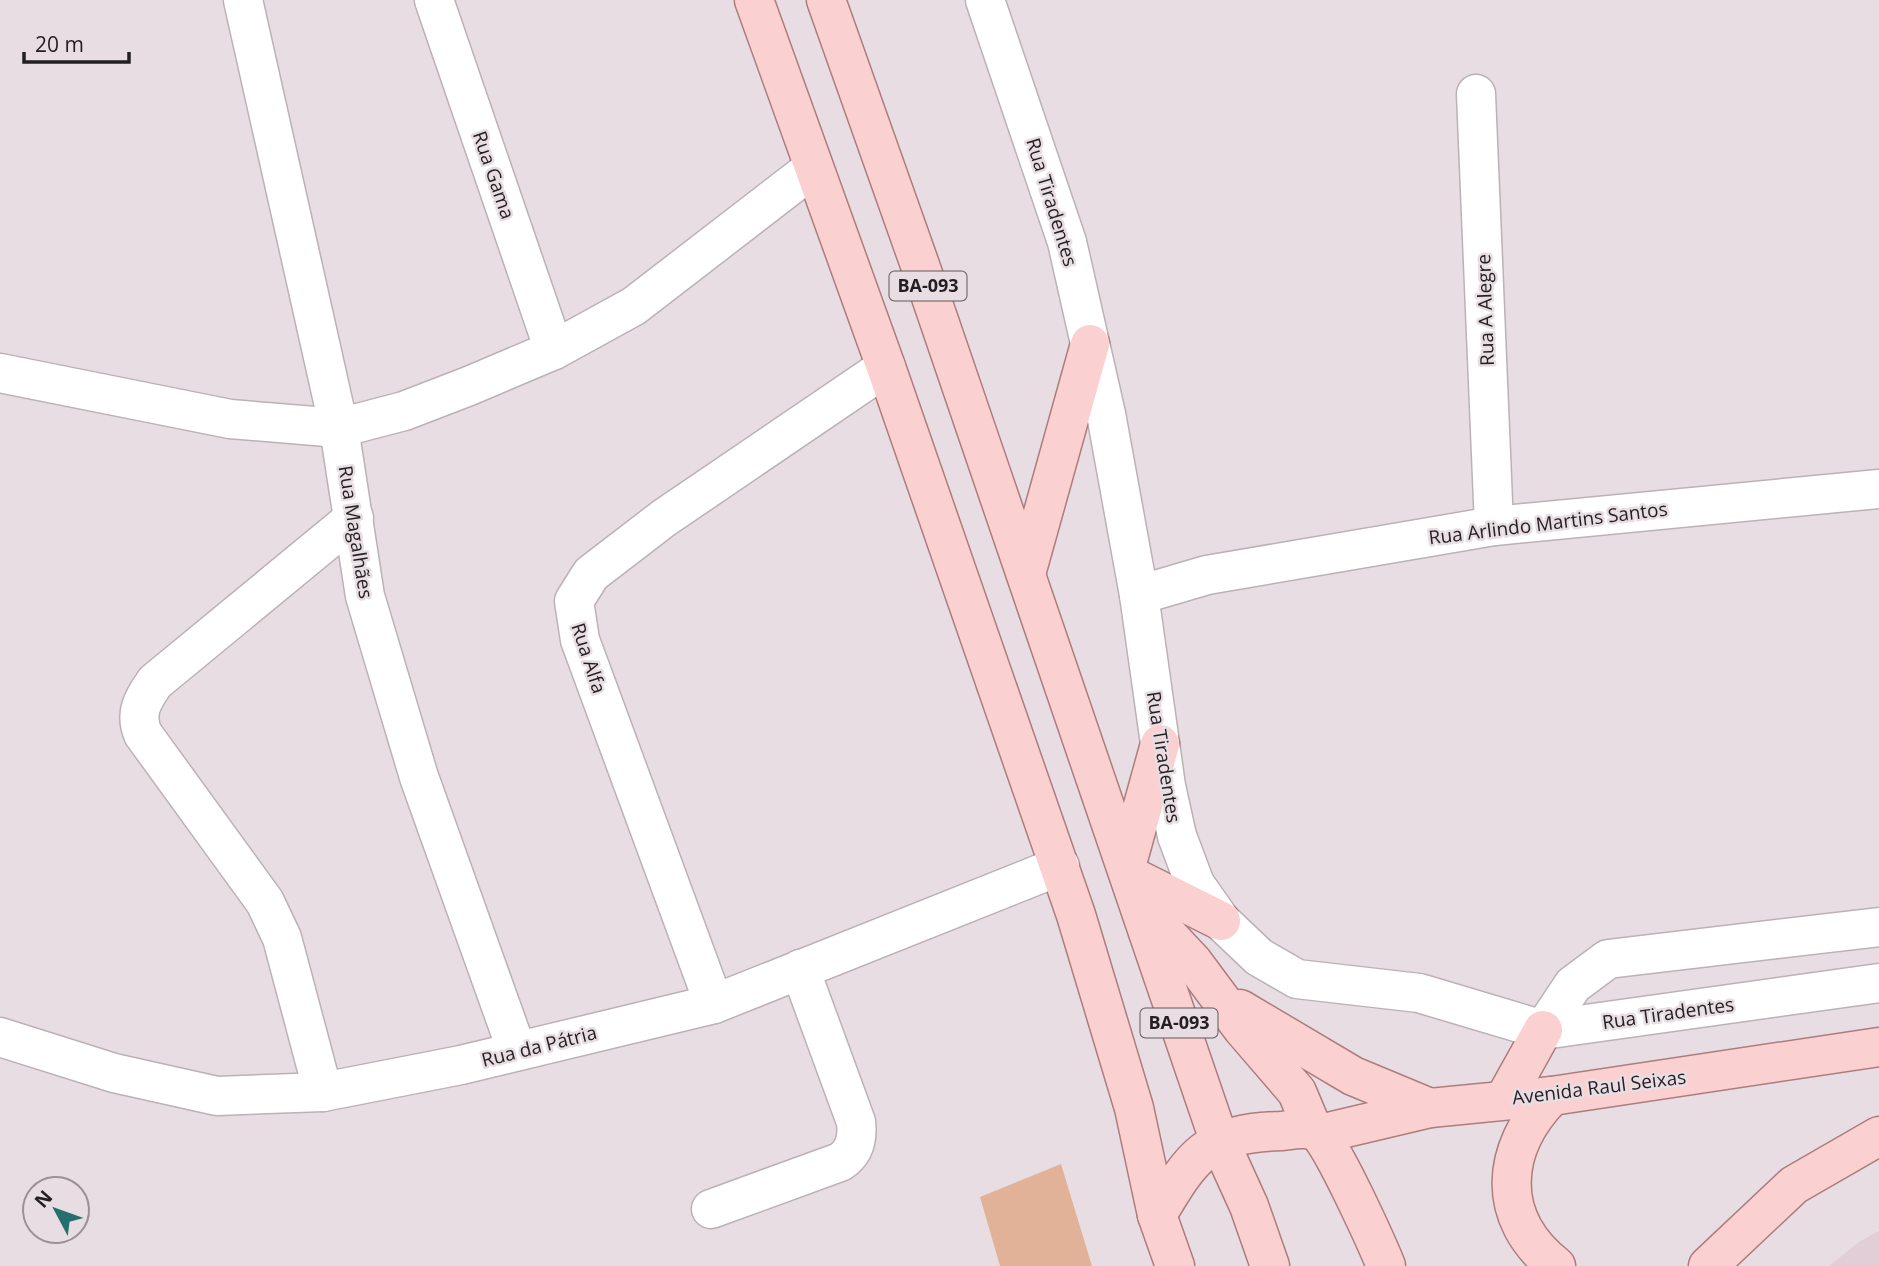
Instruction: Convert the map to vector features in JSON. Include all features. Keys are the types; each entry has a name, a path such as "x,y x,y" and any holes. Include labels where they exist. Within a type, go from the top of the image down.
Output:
{"main road":[{"path":"754,0 886,367 1060,866 1135,1108 1157,1215 1175,1266"},
{"name":"BA-093","path":"826,0 1219,1140 1249,1206 1270,1266"},
{"path":"1026,574 1090,344"},
{"path":"1131,882 1160,744"},
{"path":"1131,882 1221,922"},
{"path":"1131,882 1221,996 1242,1028 1297,1092 1386,1266"},
{"path":"1221,996 1353,1076 1430,1108"},
{"path":"1504,1100 1543,1030"},
{"name":"Avenida Raul Seixas","path":"1219,1140 1271,1131 1317,1132 1430,1108 1552,1096 1879,1047"},
{"path":"1552,1096 1525,1129 1510,1182 1514,1210 1525,1234 1541,1254 1556,1266"},
{"path":"1708,1266 1794,1185 1879,1136"},
{"path":"1157,1215 1183,1172 1205,1148 1219,1140"}],"street":[{"name":"Rua Magalhães","path":"243,0 339,428 365,596 419,777 517,1051"},
{"name":"Rua Gama","path":"434,0 554,350"},
{"name":"Rua Tiradentes","path":"985,0 1067,242 1106,414 1139,595 1160,744 1177,836 1195,884 1221,922 1259,957 1297,979 1419,993 1543,1030 1879,983"},
{"name":"Rua A Alegre","path":"1476,94 1494,526"},
{"path":"0,373 230,419 339,428 404,411 554,350 634,306 813,168"},
{"name":"Rua Alfa","path":"714,1004 580,640 574,601 591,574 664,517 886,367"},
{"name":"Rua Arlindo Martins Santos","path":"1139,595 1207,575 1494,526 1879,489"},
{"path":"323,1092 282,938 265,902 143,734 138,716 143,698 155,682 354,518"},
{"name":"Rua da Pátria","path":"0,1037 114,1073 217,1096 323,1092 461,1065 714,1004 1060,866"},
{"path":"1543,1030 1573,985 1608,958 1879,927"},
{"path":"711,1209 840,1163 854,1146 856,1122 800,969"}],"shaded area":[{"path":"1061,1164 1092,1266 1000,1266 980,1197"},
{"path":"1879,1231 1879,1266 1829,1266 1859,1242"}]}
